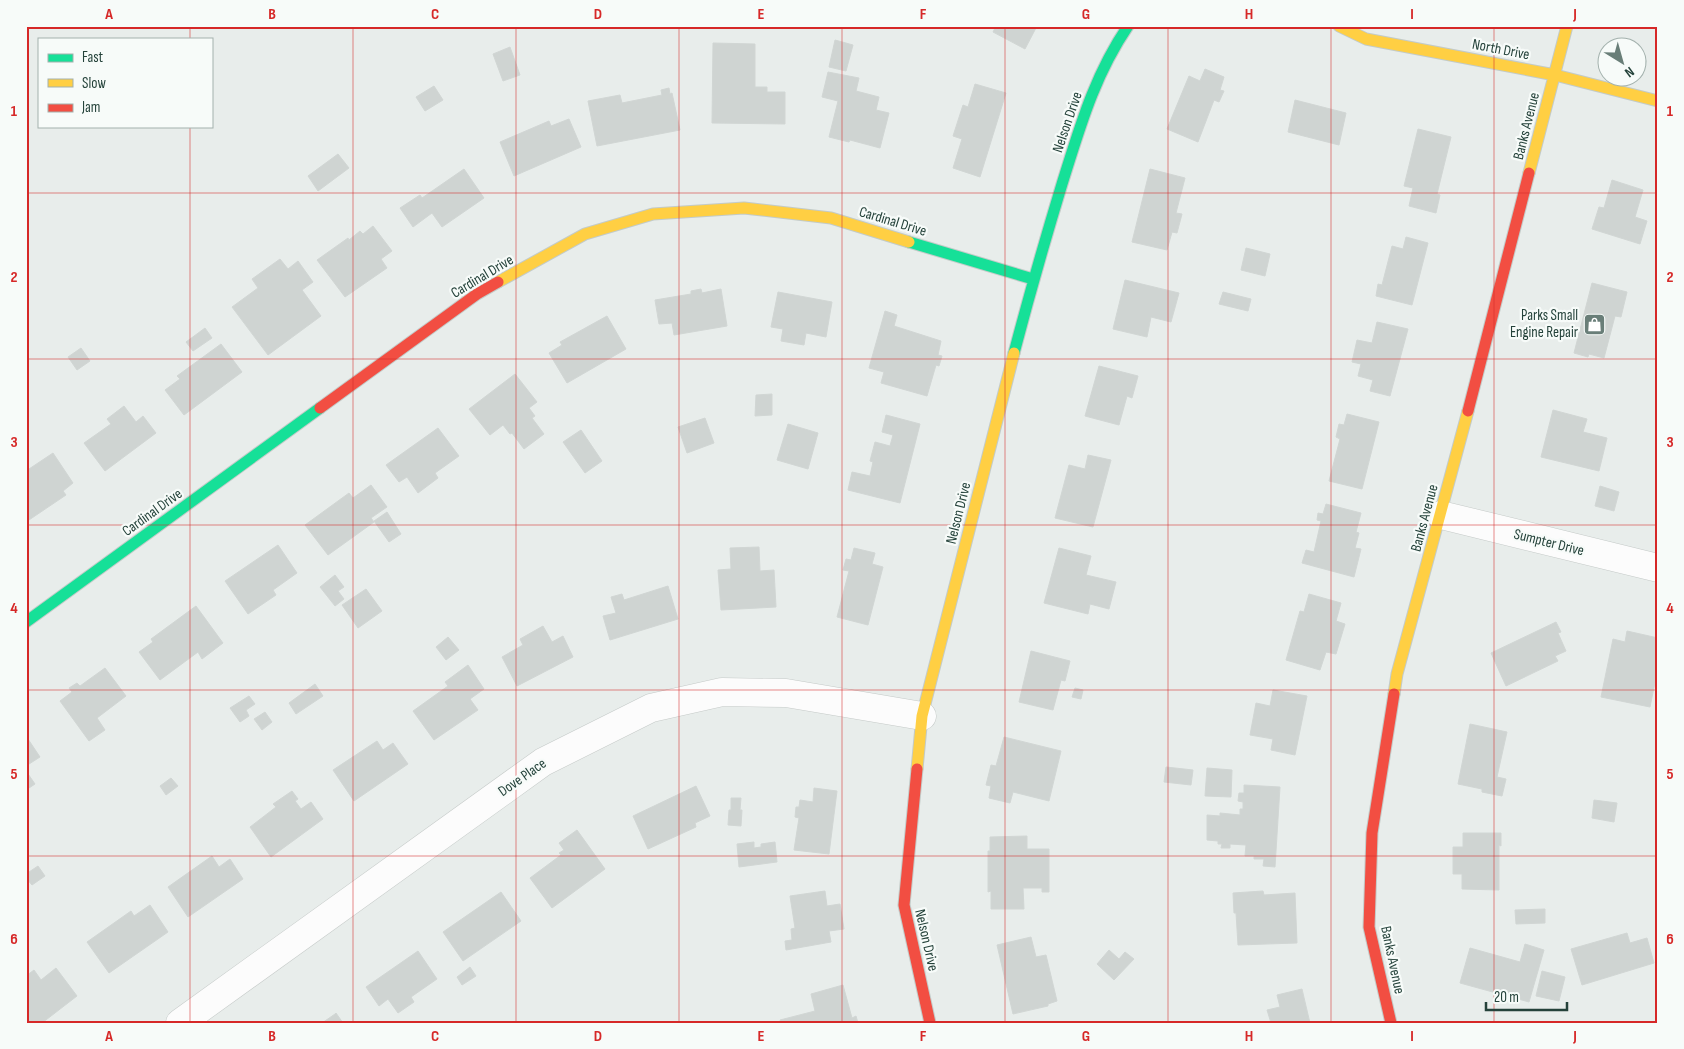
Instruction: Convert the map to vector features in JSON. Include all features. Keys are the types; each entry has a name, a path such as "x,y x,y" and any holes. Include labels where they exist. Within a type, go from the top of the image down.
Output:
{"street":[{"name":"Nelson Drive","path":"930,1023 904,905 922,716 1033,279 1087,104 1113,48 1128,26"},
{"name":"North Drive","path":"1339,26 1366,39 1555,75 1658,101"},
{"name":"Banks Avenue","path":"1391,1023 1369,928 1372,833 1397,674 1441,515 1567,26"},
{"name":"Cardinal Drive","path":"26,622 477,294 585,234 653,214 744,208 831,218 1033,279"},
{"name":"Sumpter Drive","path":"1441,515 1658,568"},
{"name":"Dove Place","path":"180,1023 542,762 651,708 722,692 786,693 922,716"}],"building":[{"path":"996,26 1037,26 1025,49 993,32"},
{"path":"835,40 853,45 846,71 829,67"},
{"path":"713,43 755,44 755,87 767,87 767,92 785,92 785,124 712,123"},
{"path":"510,47 520,75 503,81 493,54"},
{"path":"1205,69 1224,77 1220,90 1224,91 1219,102 1214,100 1198,142 1167,129 1189,76 1200,81"},
{"path":"828,72 859,78 856,91 879,97 876,110 889,113 880,148 829,137 838,101 822,97"},
{"path":"975,84 1006,93 980,177 953,168 962,139 953,136 963,105 968,107"},
{"path":"434,86 443,100 425,111 416,97"},
{"path":"669,88 670,94 672,93 680,130 597,146 588,101 620,95 622,103 662,95 661,90"},
{"path":"1295,100 1346,113 1339,145 1288,132"},
{"path":"569,119 581,147 514,176 500,142 549,121 551,126"},
{"path":"1418,129 1451,137 1437,194 1440,195 1436,213 1409,206 1413,188 1404,186"},
{"path":"338,154 349,168 318,191 308,176"},
{"path":"464,169 484,198 442,227 432,213 413,227 400,208 420,195 422,198"},
{"path":"1150,169 1185,178 1176,213 1182,214 1177,233 1172,232 1167,250 1132,242"},
{"path":"1612,180 1643,190 1635,217 1647,221 1640,244 1592,229 1599,207 1604,208"},
{"path":"373,226 392,251 381,259 387,268 345,297 317,260 348,238 349,240 360,231 363,234"},
{"path":"1406,237 1428,243 1412,305 1376,296 1378,284 1382,285 1392,246 1403,249"},
{"path":"1246,248 1270,254 1265,276 1241,270"},
{"path":"280,259 288,269 298,261 313,282 302,290 321,316 268,355 232,307 258,288 252,279"},
{"path":"1125,280 1179,293 1171,322 1151,317 1147,337 1113,329"},
{"path":"1592,283 1627,292 1621,317 1615,316 1604,358 1589,354 1588,357 1574,353"},
{"path":"701,289 702,293 721,289 727,326 674,335 672,323 659,324 655,300 691,294 691,291"},
{"path":"778,292 832,302 826,337 806,333 804,345 781,341 783,329 771,327"},
{"path":"1223,292 1251,299 1248,311 1219,304"},
{"path":"885,311 897,315 894,326 941,341 938,355 942,356 939,366 936,365 927,396 881,383 884,372 869,368"},
{"path":"607,316 626,349 567,383 549,353 562,345 560,342"},
{"path":"1377,322 1408,329 1390,396 1370,391 1373,380 1358,376 1361,364 1352,362 1357,340 1372,343"},
{"path":"205,328 212,338 193,351 186,342"},
{"path":"221,344 242,372 184,415 165,390 180,379 177,376"},
{"path":"81,348 90,361 77,370 68,357"},
{"path":"1099,366 1138,376 1132,398 1127,396 1119,425 1085,416"},
{"path":"515,374 537,402 529,408 535,416 532,418 544,434 524,449 512,433 510,434 503,425 490,435 469,409"},
{"path":"772,394 772,415 755,416 756,395"},
{"path":"124,406 136,422 143,416 156,433 105,471 84,443 111,424 107,419"},
{"path":"1553,410 1587,419 1583,432 1607,438 1599,471 1541,457"},
{"path":"1347,414 1379,422 1362,489 1329,481 1340,439 1336,437 1339,424 1344,425"},
{"path":"886,415 920,424 900,503 848,490 852,472 870,476 873,462 870,461 875,442 890,446 893,435 882,432"},
{"path":"705,418 714,443 687,453 678,427"},
{"path":"788,424 818,433 808,469 777,460"},
{"path":"438,428 459,456 435,473 438,478 418,493 407,477 399,482 386,465"},
{"path":"581,430 602,461 585,473 563,442"},
{"path":"53,453 73,483 63,491 66,495 26,522 26,481 29,479 26,471"},
{"path":"1088,455 1111,460 1093,527 1055,518 1069,465 1085,469"},
{"path":"371,485 387,507 371,518 374,522 328,555 305,525 349,493 353,498"},
{"path":"1600,486 1619,492 1614,511 1595,506"},
{"path":"1326,504 1361,513 1356,532 1359,533 1355,548 1361,549 1354,577 1302,563 1306,550 1314,552 1321,521 1317,520 1318,513 1323,514"},
{"path":"387,512 401,534 389,542 374,521"},
{"path":"278,545 297,573 273,590 276,595 248,614 225,581"},
{"path":"759,547 760,571 774,570 776,607 721,610 718,570 731,569 730,548"},
{"path":"854,548 875,553 872,564 883,567 868,625 837,617 849,571 843,570 846,559 851,560"},
{"path":"1059,548 1091,556 1086,575 1116,582 1109,609 1090,604 1088,614 1044,603"},
{"path":"335,575 344,587 338,591 344,599 335,606 320,587"},
{"path":"668,586 678,619 610,640 603,616 616,613 611,597 622,594 624,600"},
{"path":"366,589 382,611 358,628 342,605"},
{"path":"1309,594 1341,603 1336,621 1345,624 1336,654 1326,652 1320,670 1286,660 1300,611 1304,612"},
{"path":"196,606 223,643 202,659 198,652 160,680 139,652 153,642 151,639"},
{"path":"1556,622 1561,632 1558,633 1566,651 1555,656 1558,661 1506,686 1491,653"},
{"path":"543,626 552,642 563,636 573,657 517,686 502,657 523,645 520,639"},
{"path":"1627,631 1658,638 1658,668 1650,707 1601,697 1613,639 1625,642"},
{"path":"448,637 459,650 446,660 436,647"},
{"path":"1031,651 1070,661 1065,681 1061,680 1053,710 1019,702"},
{"path":"468,665 484,689 470,699 478,710 434,740 413,711 448,686 445,682"},
{"path":"105,668 126,696 97,718 105,730 89,741 60,701 72,692 69,688 77,683 80,686"},
{"path":"315,684 323,696 296,714 289,703"},
{"path":"1075,688 1083,690 1081,699 1072,697"},
{"path":"1273,690 1307,696 1295,755 1271,750 1273,739 1250,735 1256,703 1270,706"},
{"path":"249,696 255,704 246,710 249,716 240,722 230,708"},
{"path":"265,712 272,722 262,730 254,719"},
{"path":"1470,724 1507,732 1497,777 1506,779 1502,796 1458,784"},
{"path":"26,736 40,757 26,766"},
{"path":"1004,737 1061,751 1049,801 1013,792 1010,803 989,798 991,786 986,785 991,765 996,766"},
{"path":"377,741 383,750 393,743 408,764 354,801 333,770"},
{"path":"1166,767 1193,770 1191,785 1164,782"},
{"path":"1207,768 1232,770 1231,797 1205,796"},
{"path":"26,771 35,784 26,790"},
{"path":"171,778 178,786 166,795 160,786"},
{"path":"1244,785 1280,787 1275,867 1263,866 1264,859 1254,859 1254,856 1245,856 1246,845 1230,844 1230,848 1221,848 1222,844 1218,844 1218,841 1207,840 1207,815 1220,816 1220,813 1240,815 1240,809 1243,809 1243,802 1238,801 1239,793 1244,793"},
{"path":"696,786 710,816 695,823 696,827 648,849 633,816"},
{"path":"814,788 837,791 829,854 794,850 799,818 795,817 796,807 799,807 800,800 813,802"},
{"path":"292,791 298,799 295,801 301,809 311,802 323,819 271,857 250,827 276,807 273,804"},
{"path":"731,798 741,798 741,826 728,825"},
{"path":"1594,800 1617,803 1614,822 1592,818"},
{"path":"577,830 605,869 552,908 530,878 561,855 559,853 564,850 559,843"},
{"path":"1463,833 1501,833 1501,846 1499,845 1499,890 1462,889 1462,874 1453,874 1453,847 1463,847"},
{"path":"1027,836 1027,849 1049,849 1049,892 1042,892 1042,888 1023,888 1024,909 991,909 991,891 988,892 990,837"},
{"path":"754,842 754,848 761,847 761,844 775,842 777,862 739,867 737,844"},
{"path":"212,856 219,867 230,859 243,879 188,917 168,887"},
{"path":"38,866 45,876 32,885 26,878 26,874"},
{"path":"825,891 827,906 840,904 844,929 829,931 831,942 786,950 785,941 792,940 791,929 795,928 790,896"},
{"path":"1263,891 1264,895 1295,893 1297,943 1238,945 1233,893"},
{"path":"501,892 521,921 463,961 443,932"},
{"path":"150,905 168,932 109,973 87,942 131,911 134,916"},
{"path":"1545,909 1545,923 1516,924 1515,910"},
{"path":"1627,933 1630,943 1647,938 1654,963 1582,985 1571,949"},
{"path":"1031,937 1036,957 1046,955 1057,1001 1048,1004 1048,1006 1013,1014 997,945"},
{"path":"1525,944 1544,950 1529,1002 1460,983 1470,948 1520,962"},
{"path":"1109,950 1119,959 1125,952 1134,959 1114,980 1097,964"},
{"path":"418,951 437,979 411,997 414,1002 398,1013 388,999 379,1006 366,987"},
{"path":"470,967 476,976 462,985 457,977"},
{"path":"56,968 77,996 42,1023 26,1023 26,976 34,970 41,980"},
{"path":"1542,971 1565,977 1559,1001 1536,996"},
{"path":"843,985 852,1018 856,1016 858,1023 781,1023 780,1020 815,1011 811,994"},
{"path":"1302,989 1310,1023 1271,1023 1267,1010 1280,1007 1277,995"},
{"path":"335,1014 343,1023 322,1023"}],"traffic: fast":[{"path":"1014,353 1049,226 1082,122 1106,64 1128,26"},
{"path":"909,242 1033,279"},
{"path":"26,622 320,408"}],"traffic: slow":[{"path":"1339,26 1366,39 1555,75 1658,101"},
{"path":"1529,173 1567,26"},
{"path":"498,282 585,234 653,214 744,208 831,218 909,242"},
{"path":"917,769 922,716 1014,353"},
{"path":"1394,694 1397,674 1468,411"}],"traffic: jam":[{"path":"1468,411 1529,173"},
{"path":"320,408 477,294 498,282"},
{"path":"1391,1023 1369,927 1372,833 1394,694"},
{"path":"917,769 904,905 930,1023"}],"place":[{"name":"Parks Small Engine Repair","path":"1594,324"}]}
